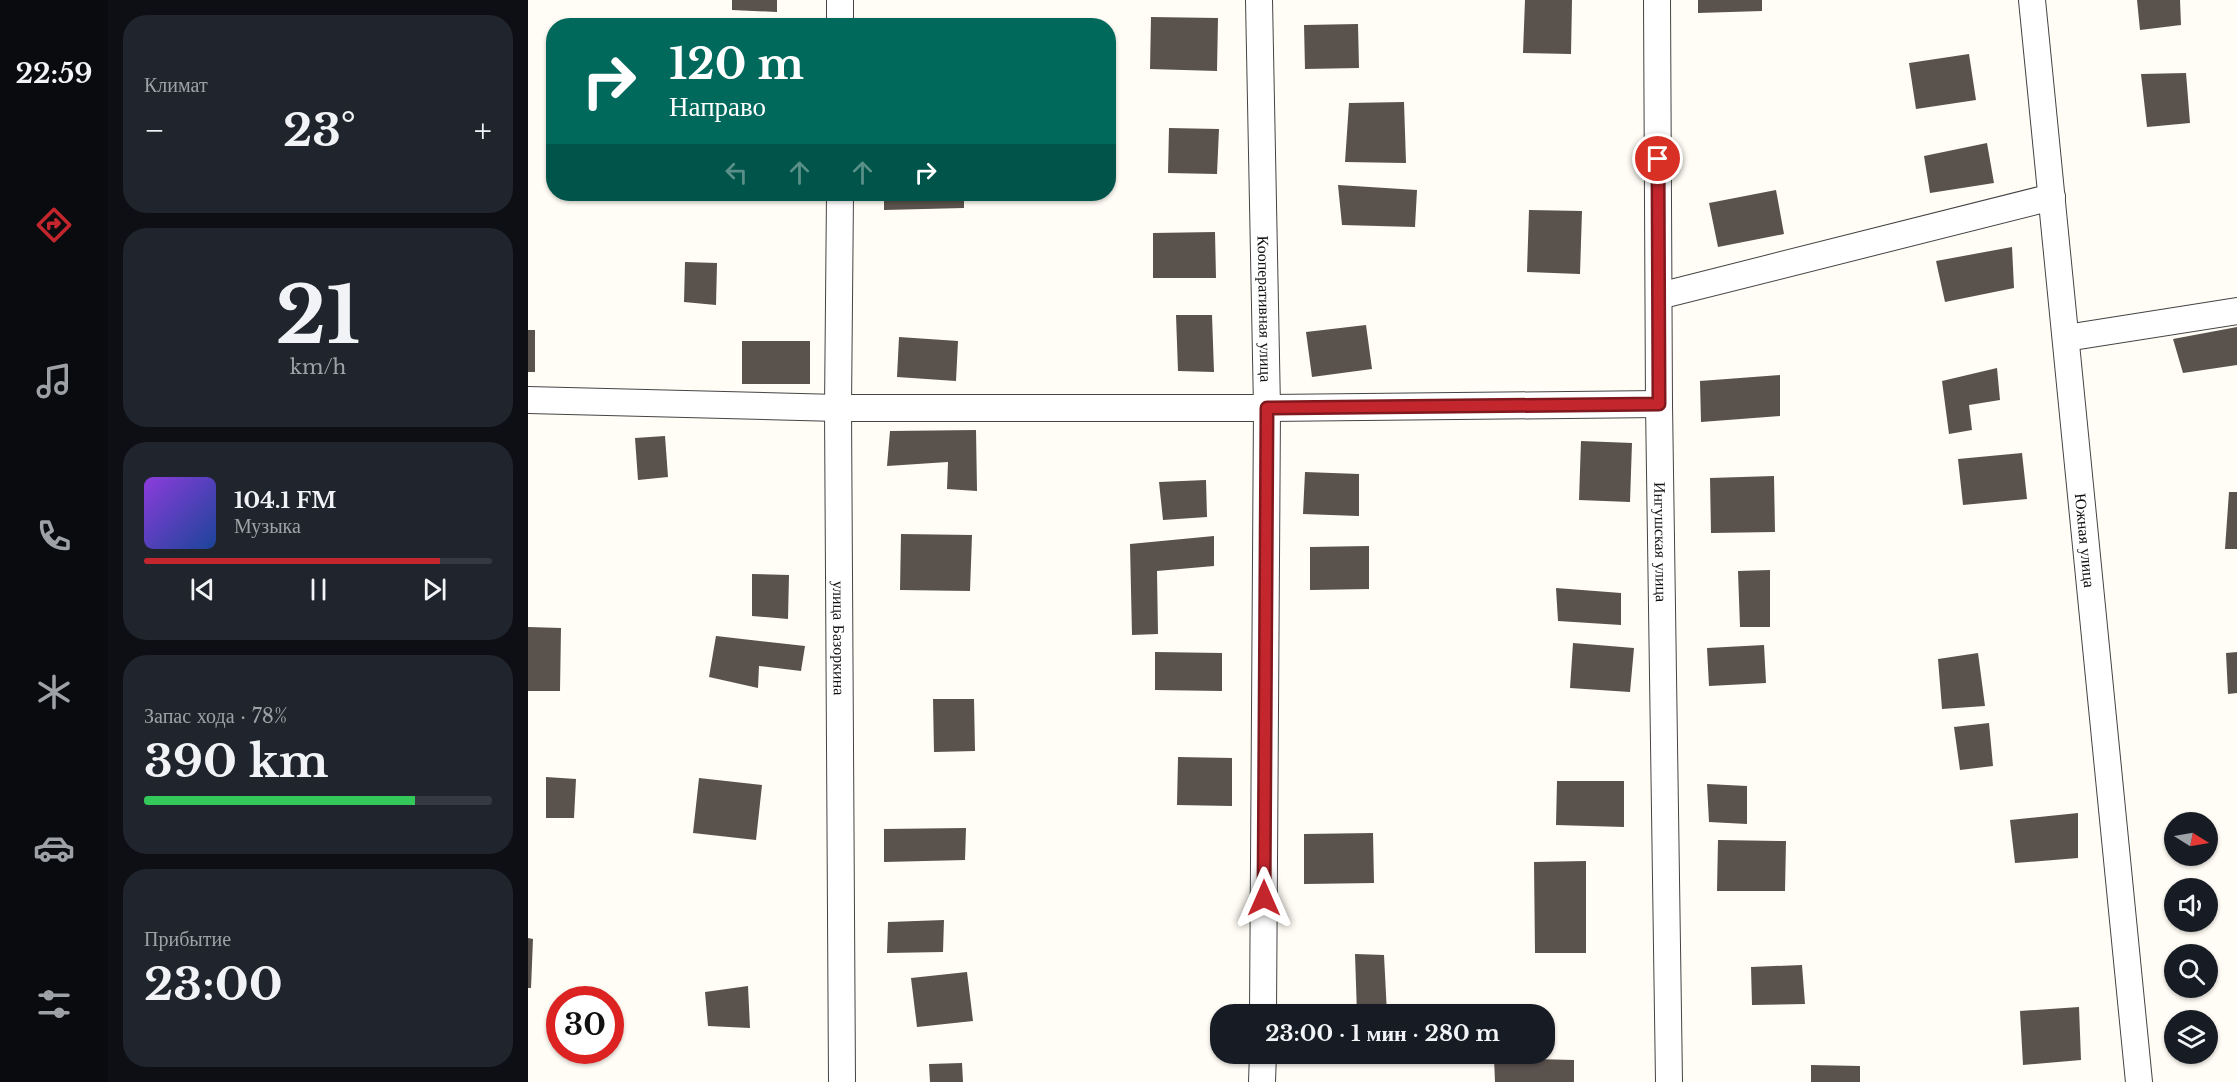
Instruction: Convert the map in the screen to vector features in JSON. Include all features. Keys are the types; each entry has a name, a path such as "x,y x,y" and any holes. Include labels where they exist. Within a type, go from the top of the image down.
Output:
{"street":[{"path":"840,0 840,18"},
{"name":"Кооперативная улица","path":"1259,0 1267,408 1263,1004"},
{"name":"Ингушская улица","path":"1657,0 1659,404 1669,1082"},
{"name":"Южная улица","path":"2032,0 2139,1082"},
{"path":"1659,296 2052,197"},
{"name":"улица Базоркина","path":"840,201 838,408 842,1082"},
{"path":"2066,338 2237,311"},
{"path":"528,400 838,408 1267,408 1659,404"},
{"path":"1262,1082 1263,1064"}],"building":[{"path":"732,0 777,0 777,12 732,10"},
{"path":"1525,0 1572,0 1571,54 1523,53"},
{"path":"1698,0 1762,0 1762,11 1698,13"},
{"path":"2137,0 2180,0 2181,25 2140,30"},
{"path":"1151,17 1218,18 1217,71 1150,69"},
{"path":"1358,24 1359,68 1305,69 1304,25"},
{"path":"1969,54 1976,100 1916,109 1909,63"},
{"path":"2186,73 2190,123 2147,127 2141,74"},
{"path":"1404,102 1406,163 1345,162 1349,103"},
{"path":"1169,128 1219,129 1217,174 1168,173"},
{"path":"1987,143 1994,183 1930,193 1924,156"},
{"path":"1338,185 1417,190 1415,227 1342,225"},
{"path":"1776,190 1784,234 1718,247 1709,203"},
{"path":"884,201 964,201 964,208 884,210"},
{"path":"1529,210 1582,211 1580,274 1527,272"},
{"path":"1215,232 1216,278 1153,278 1153,233"},
{"path":"2012,247 2014,288 1945,302 1936,261"},
{"path":"685,262 717,263 716,305 684,302"},
{"path":"1176,315 1212,315 1214,372 1178,371"},
{"path":"1366,325 1372,369 1312,377 1306,332"},
{"path":"2237,327 2237,365 2183,373 2173,339"},
{"path":"528,330 535,330 535,372 528,372"},
{"path":"899,337 958,341 956,381 897,377"},
{"path":"742,341 810,341 810,384 742,384"},
{"path":"1997,368 2000,400 1969,405 1972,430 1949,434 1942,381"},
{"path":"1780,375 1780,416 1701,422 1700,381"},
{"path":"976,430 977,491 947,489 948,462 887,466 890,431"},
{"path":"665,436 668,477 638,480 635,438"},
{"path":"1581,441 1632,443 1630,502 1579,500"},
{"path":"2022,453 2027,499 1963,505 1958,459"},
{"path":"1305,472 1359,474 1359,516 1303,514"},
{"path":"1774,476 1775,532 1711,533 1710,478"},
{"path":"1206,480 1207,517 1163,520 1159,482"},
{"path":"2229,492 2237,492 2237,549 2225,549"},
{"path":"901,534 972,535 970,591 900,590"},
{"path":"1214,536 1214,566 1157,571 1158,634 1132,635 1130,544"},
{"path":"1369,546 1369,589 1310,590 1310,547"},
{"path":"1770,570 1770,627 1740,627 1738,571"},
{"path":"752,574 789,575 788,619 752,616"},
{"path":"1556,588 1621,593 1621,625 1558,621"},
{"path":"528,627 561,628 560,691 528,691"},
{"path":"716,636 805,646 801,671 759,666 758,688 709,677"},
{"path":"1573,643 1634,648 1630,692 1570,688"},
{"path":"1764,645 1766,683 1709,686 1707,648"},
{"path":"1155,652 1222,653 1222,691 1155,690"},
{"path":"2237,652 2237,693 2228,694 2226,653"},
{"path":"1978,653 1985,706 1942,709 1938,659"},
{"path":"933,699 974,699 975,751 934,752"},
{"path":"1989,723 1993,766 1960,770 1954,727"},
{"path":"1178,757 1232,758 1232,806 1177,805"},
{"path":"546,777 576,779 574,818 546,818"},
{"path":"699,778 762,785 756,840 693,833"},
{"path":"1557,781 1624,781 1624,827 1556,825"},
{"path":"1707,784 1747,786 1747,824 1709,822"},
{"path":"2078,813 2078,858 2015,863 2010,820"},
{"path":"966,828 965,860 884,862 884,829"},
{"path":"1373,833 1374,883 1304,884 1304,834"},
{"path":"1718,840 1786,841 1785,891 1717,891"},
{"path":"1586,861 1586,953 1535,953 1534,862"},
{"path":"944,920 943,952 887,953 888,922"},
{"path":"528,938 533,939 531,988 528,988"},
{"path":"1355,954 1384,955 1386,1004 1357,1004"},
{"path":"1802,965 1805,1004 1752,1005 1751,967"},
{"path":"967,972 973,1021 917,1027 911,978"},
{"path":"748,986 750,1028 708,1026 705,992"},
{"path":"2079,1007 2081,1060 2023,1065 2020,1011"},
{"path":"1555,1060 1574,1060 1574,1082 1495,1082 1494,1064 1555,1064"},
{"path":"962,1063 963,1082 930,1082 929,1064"},
{"path":"1811,1065 1860,1066 1860,1082 1811,1082"}],"route":[{"path":"1264,898 1267,408 1659,404 1658,159"}]}
